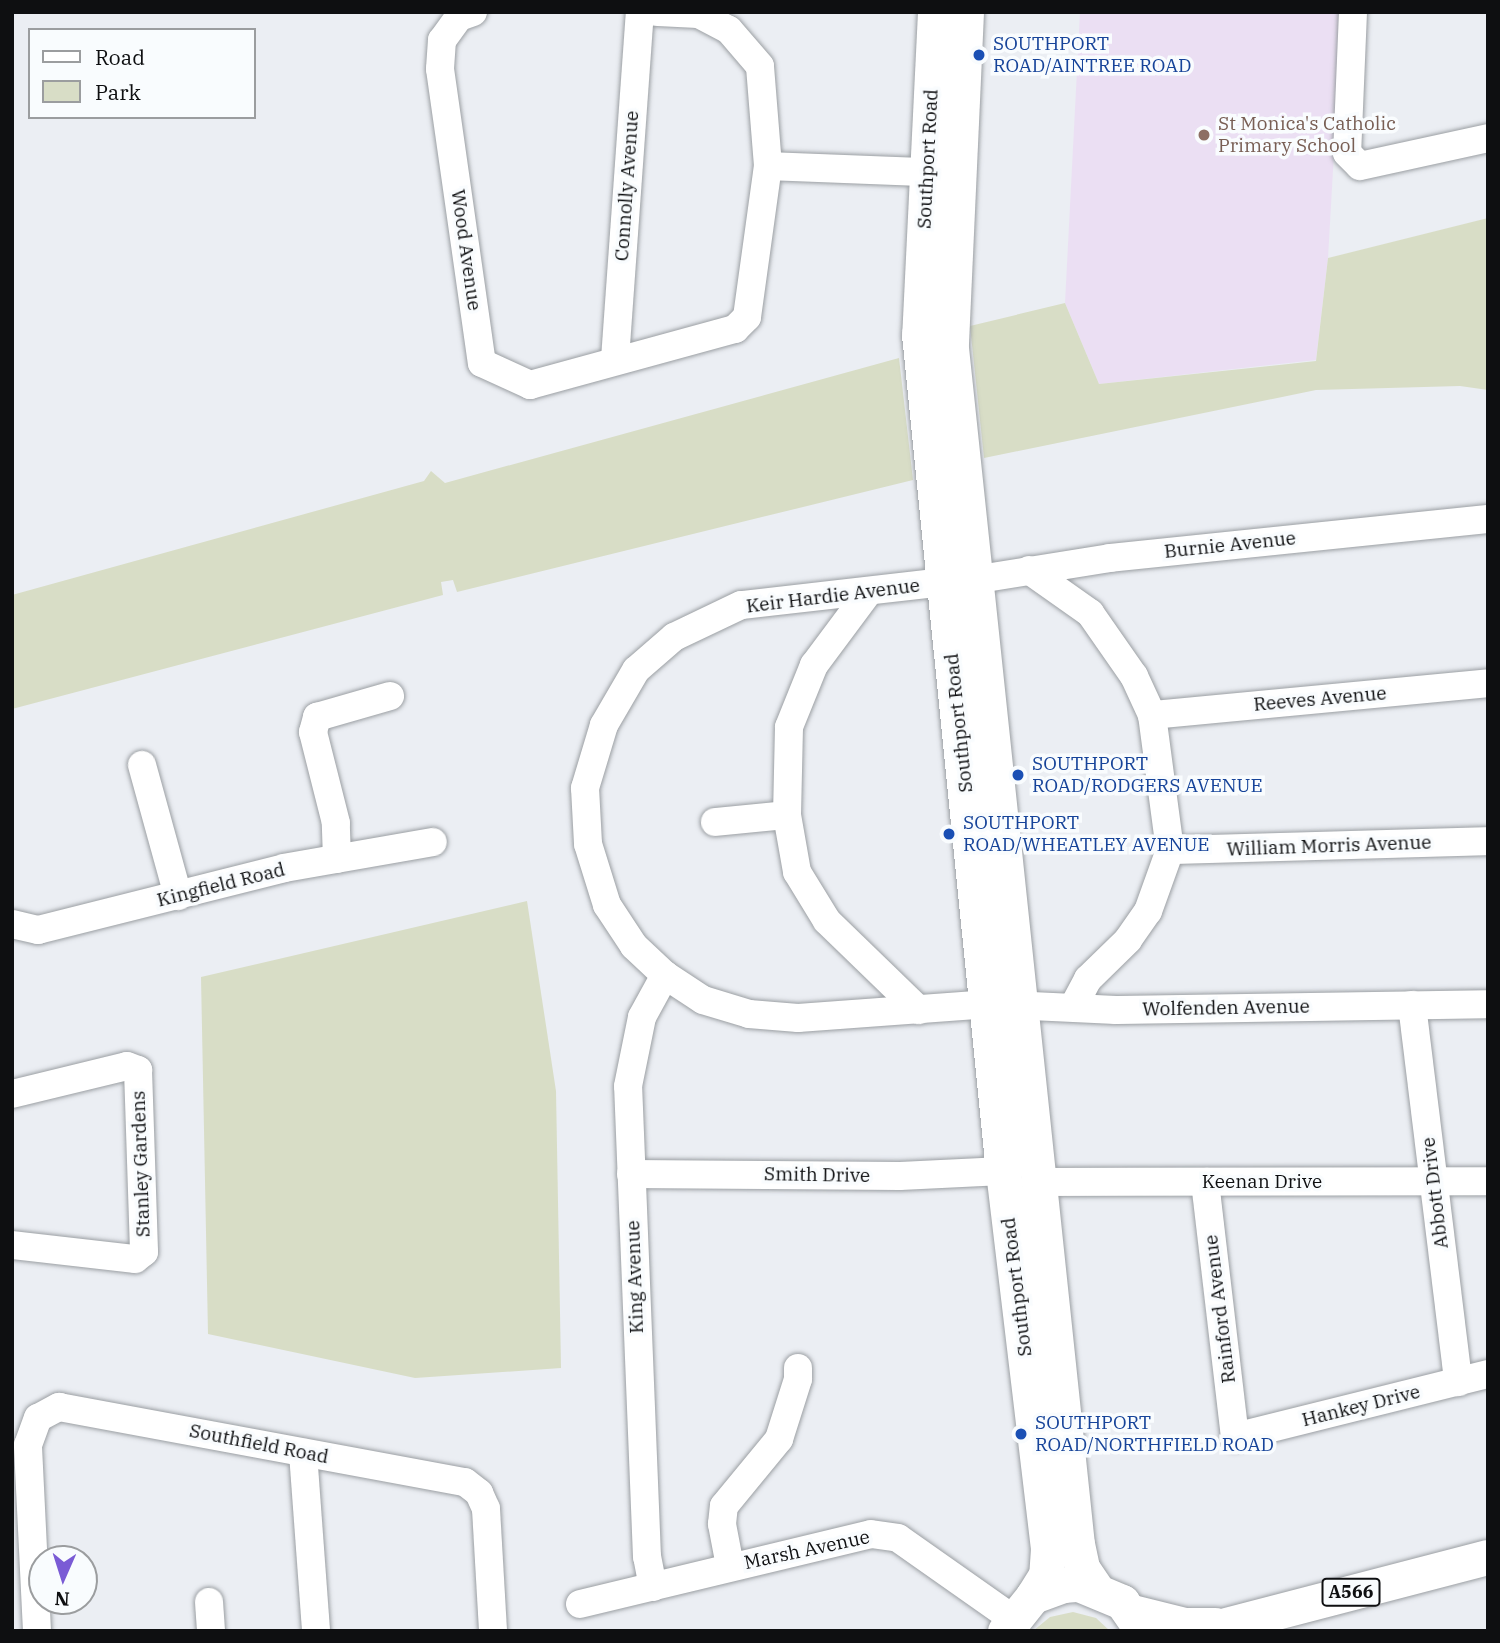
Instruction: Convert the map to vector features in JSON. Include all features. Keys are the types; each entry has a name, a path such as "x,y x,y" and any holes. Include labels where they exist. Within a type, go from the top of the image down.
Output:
{"main road":[{"name":"Southport Road","path":"935,12 919,334 959,581"},
{"name":"Southport Road","path":"966,12 951,348 959,581 1003,1171 1048,1549 1046,1576 1017,1615"},
{"name":"Southport Road","path":"991,1005 1037,1182 1077,1544 1082,1568 1095,1587"},
{"name":"A566","path":"1137,1621 1209,1628 1488,1557"},
{"path":"1017,1615 1063,1585 1095,1587 1137,1621"}],"street":[{"name":"Wood Avenue","path":"473,12 459,17 442,40 440,69 482,363 530,385 615,359"},
{"name":"Connolly Avenue","path":"615,359 640,12"},
{"path":"615,359 736,329 747,317 768,166 760,66 750,51 729,30 699,14 657,12"},
{"path":"1353,12 1348,153 1360,166 1488,138"},
{"path":"768,166 927,172"},
{"name":"Burnie Avenue","path":"959,581 1029,570 1488,519"},
{"path":"1029,570 1090,613 1134,676 1152,715 1170,850 1148,911 1128,940 1088,979 1073,1007"},
{"name":"Keir Hardie Avenue","path":"959,581 867,594 741,605 674,637 636,670 604,725 585,788 588,844 607,905 634,946 665,975 703,1000 749,1014 797,1018 991,1005"},
{"path":"867,594 814,665 789,727 788,815 797,872 827,921 919,1010"},
{"name":"Reeves Avenue","path":"1152,715 1488,683"},
{"path":"337,859 333,810 313,732 317,716 390,696"},
{"path":"141,761 178,897"},
{"path":"715,822 788,815"},
{"name":"William Morris Avenue","path":"1170,850 1488,841"},
{"name":"Kingfield Road","path":"12,924 38,930 337,859 433,842"},
{"name":"King Avenue","path":"653,1587 647,1557 631,1174 632,1053 647,1003 665,975"},
{"name":"Wolfenden Avenue","path":"991,1005 1116,1010 1488,1003"},
{"name":"Abbott Drive","path":"1412,1005 1458,1382"},
{"name":"Stanley Gardens","path":"12,1094 127,1066 138,1070 144,1252 135,1259 12,1245"},
{"name":"Smith Drive","path":"631,1174 910,1176 1003,1171"},
{"name":"Keenan Drive","path":"1037,1182 1488,1181"},
{"name":"Rainford Avenue","path":"1205,1182 1235,1437"},
{"path":"730,1566 722,1524 724,1506 779,1439 799,1379 798,1368"},
{"name":"Hankey Drive","path":"1235,1437 1488,1374"},
{"name":"Southfield Road","path":"37,1631 28,1445 38,1418 51,1409 69,1407 465,1482 479,1493 487,1520 493,1631"},
{"path":"303,1452 316,1631"},
{"name":"Marsh Avenue","path":"580,1604 860,1535 891,1536 1017,1615"},
{"path":"209,1602 211,1631"}],"shaded area":[{"name":"St Monica's Catholic Primary School","path":"1080,12 1342,12 1328,258 1316,360 1099,384 1065,303"}],"green space":[{"path":"1488,218 1488,390 1460,386 1316,390 984,458 970,326 1065,303 1099,384 1316,361 1328,258"},
{"path":"899,358 913,480 457,592 453,580 441,582 443,595 12,709 12,595 424,481 431,471 445,483"},
{"path":"527,901 556,1091 561,1368 415,1378 208,1334 201,977"},
{"path":"1073,1612 1096,1618 1110,1631 1033,1631 1050,1617"}],"place":[{"name":"SOUTHPORT ROAD/AINTREE ROAD","path":"979,55"},
{"name":"St Monica's Catholic Primary School","path":"1204,135"},
{"name":"SOUTHPORT ROAD/RODGERS AVENUE","path":"1018,775"},
{"name":"SOUTHPORT ROAD/WHEATLEY AVENUE","path":"949,834"},
{"name":"SOUTHPORT ROAD/NORTHFIELD ROAD","path":"1021,1434"}]}
